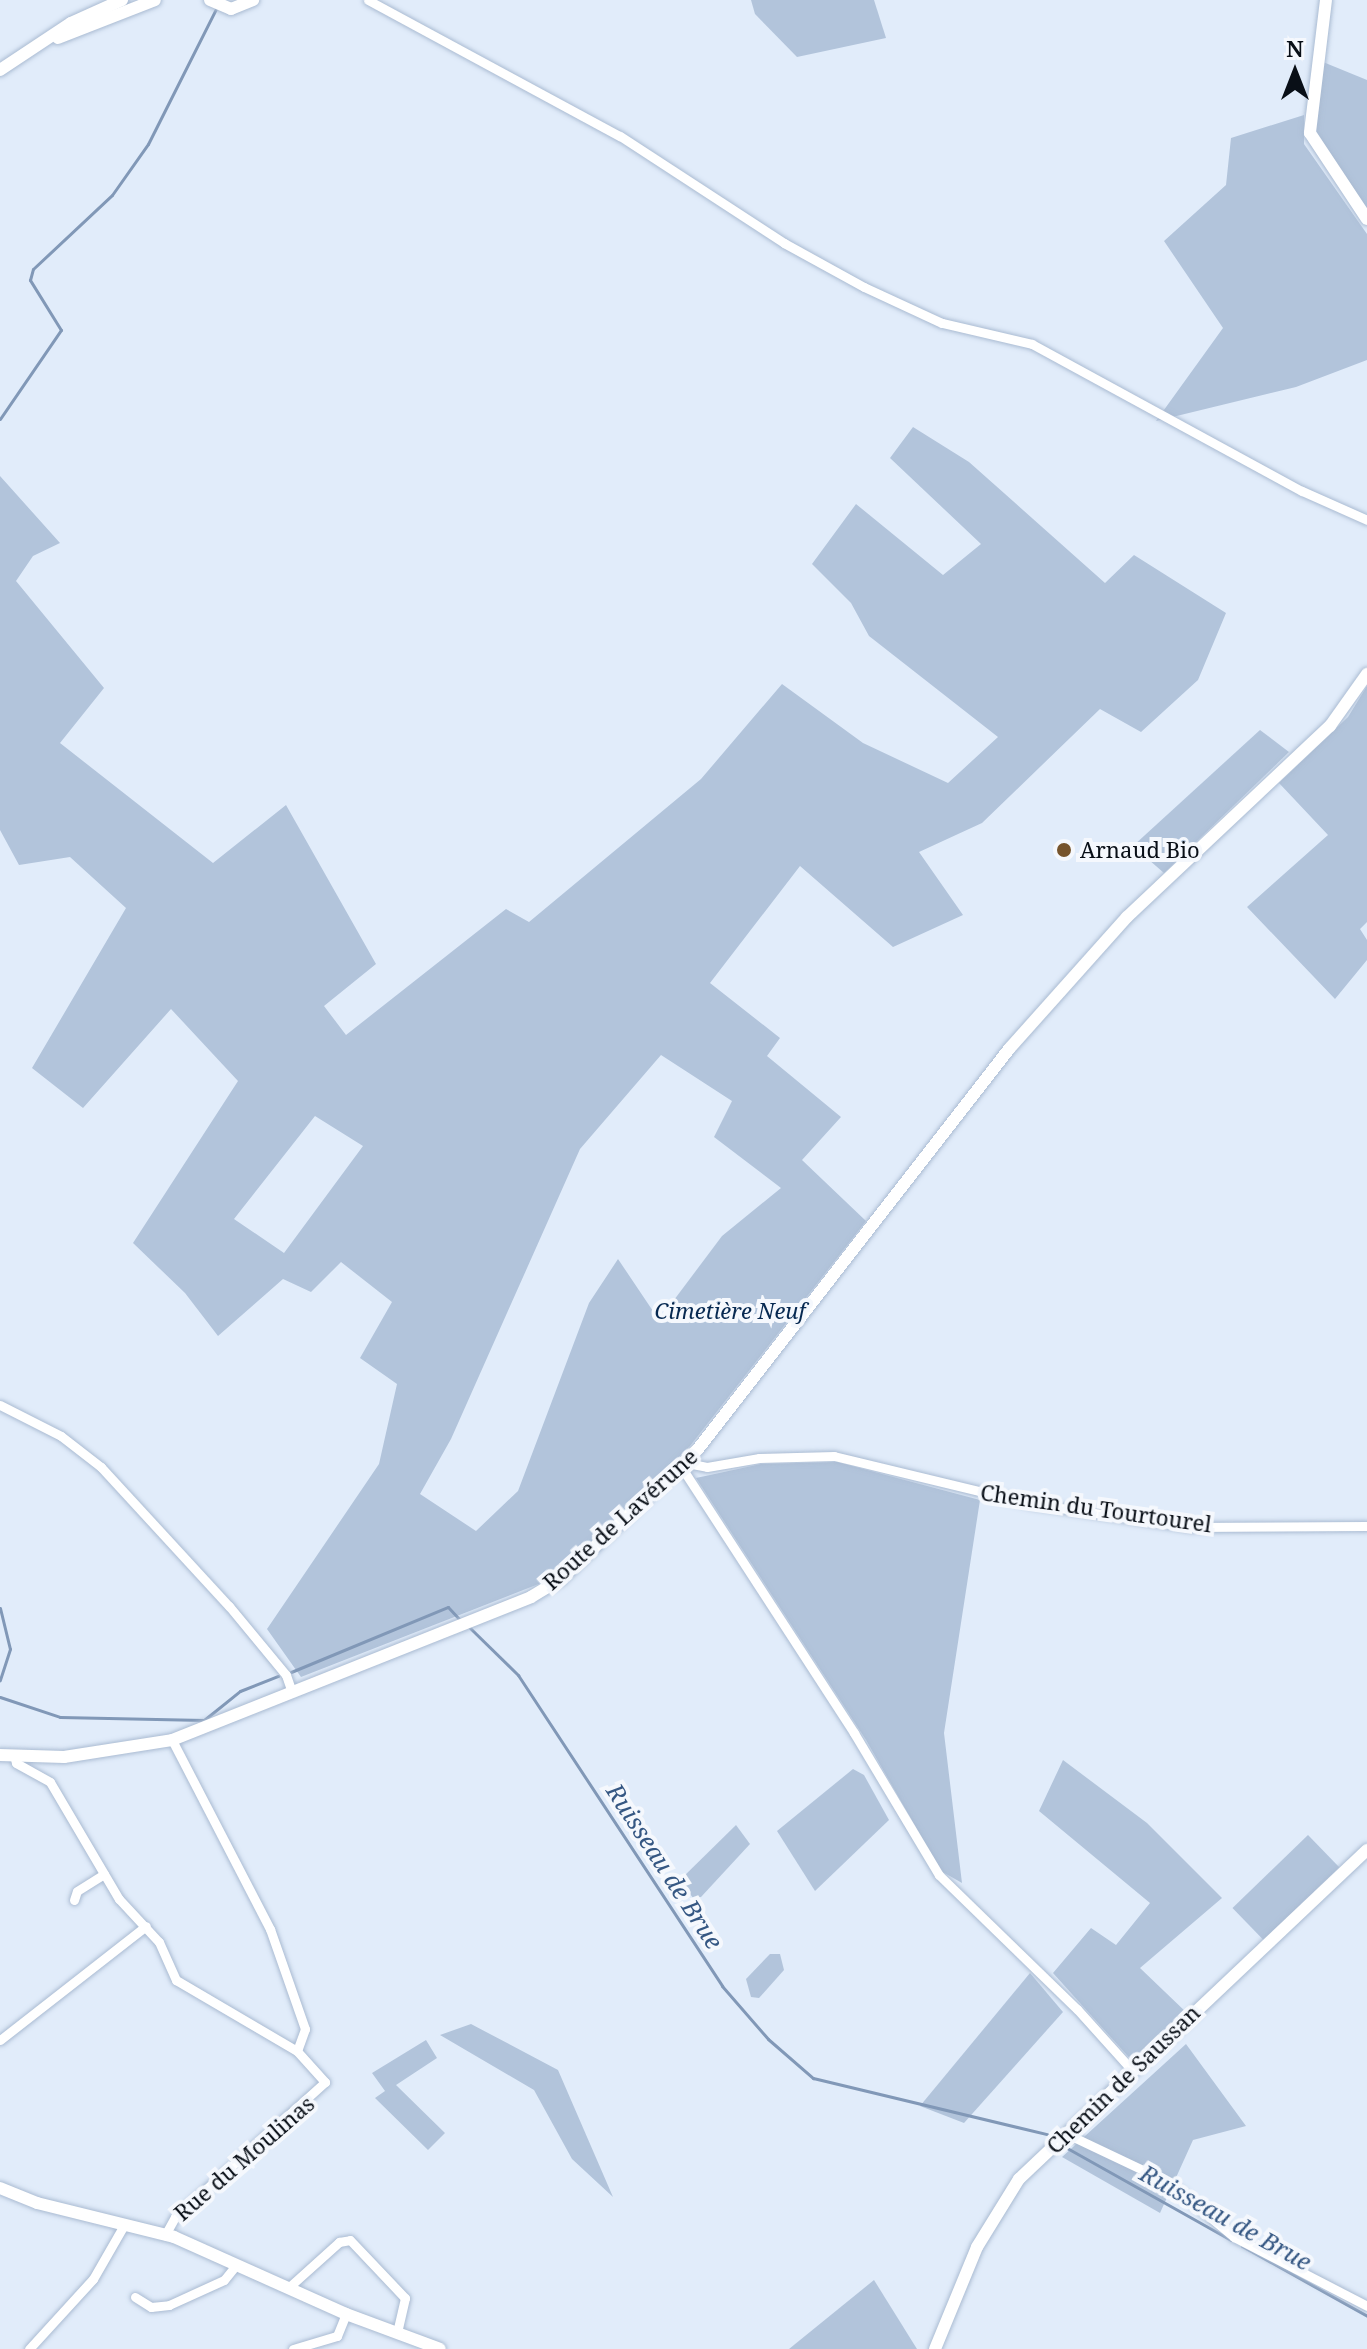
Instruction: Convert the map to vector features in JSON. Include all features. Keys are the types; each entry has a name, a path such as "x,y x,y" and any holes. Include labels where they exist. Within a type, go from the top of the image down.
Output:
{"street":[{"path":"0,70 71,23 122,0"},
{"path":"44,43 155,0"},
{"path":"210,0 231,9 253,0"},
{"path":"368,0 620,136 784,243 864,287 942,323 1032,344 1302,491 1367,520"},
{"path":"1326,0 1310,133 1367,219"},
{"name":"Route de Lavérune","path":"0,1755 64,1757 172,1740 531,1597 561,1579 684,1466 1009,1049 1127,917 1330,726 1367,674"},
{"path":"0,1405 61,1436 101,1467 229,1606 286,1675 292,1692"},
{"name":"Chemin du Tourtourel","path":"684,1466 707,1467 759,1458 834,1456 1033,1504 1191,1527 1367,1526"},
{"path":"684,1466 854,1733 939,1875 1077,2009 1132,2070"},
{"path":"14,1755 16,1763 50,1782 119,1899 146,1926 176,1980 297,2051 305,2029 270,1929 172,1740"},
{"name":"Chemin de Saussan","path":"935,2349 977,2247 1019,2179 1367,1850"},
{"path":"74,1900 77,1891 104,1874"},
{"path":"0,2040 146,1926"},
{"name":"Rue du Moulinas","path":"165,2235 175,2217 325,2082 297,2051"},
{"path":"1067,2134 1168,2182 1234,2237 1367,2306"},
{"path":"0,2188 165,2235 346,2314 439,2347"},
{"path":"29,2349 93,2279 124,2225"},
{"path":"288,2288 339,2242 350,2240 405,2298 397,2332"},
{"path":"135,2297 151,2307 169,2305 224,2280 236,2265"},
{"path":"293,2349 337,2336 346,2314"}],"green space":[{"path":"751,0 874,0 886,38 797,57 755,14"},
{"path":"1323,62 1367,80 1367,210 1315,132"},
{"path":"1304,115 1304,144 1367,234 1367,360 1296,387 1156,421 1223,328 1164,241 1226,185 1231,138"},
{"name":"Cimetière Neuf","path":"913,427 969,462 1105,583 1134,555 1226,613 1198,680 1141,732 1100,709 982,823 919,852 963,915 893,947 800,866 710,983 780,1038 767,1056 841,1117 802,1160 866,1221 690,1446 554,1578 301,1677 267,1629 379,1464 397,1384 360,1358 392,1302 341,1262 311,1292 283,1279 218,1336 185,1293 133,1243 238,1081 171,1009 83,1108 32,1068 126,908 70,857 19,865 0,830 0,476 60,543 33,556 16,581 104,688 60,743 213,863 286,805 376,964 324,1006 346,1035 506,909 529,922 701,779 782,684 863,743 948,783 998,737 869,636 851,603 812,564 856,504 943,575 981,544 890,458","holes":["661,1055 732,1101 714,1137 781,1188 722,1236 659,1320 618,1259 589,1303 518,1491 476,1531 420,1494 451,1439 580,1149","315,1116 363,1146 284,1253 234,1219"]},
{"path":"1367,686 1367,922 1360,929 1367,940 1367,960 1335,999 1247,907 1328,835 1279,783 1348,717"},
{"path":"1260,730 1289,752 1164,873 1133,846"},
{"path":"837,1462 980,1500 944,1733 962,1883 941,1871 866,1740 696,1478 761,1464"},
{"path":"1063,1760 1147,1823 1222,1898 1140,1968 1188,2014 1135,2064 1053,1973 1091,1928 1116,1945 1150,1903 1039,1811"},
{"path":"853,1769 864,1775 889,1820 815,1891 777,1831"},
{"path":"736,1825 750,1844 701,1897 693,1898 680,1880"},
{"path":"1308,1835 1339,1867 1264,1940 1232,1908"},
{"path":"770,1954 780,1954 784,1970 759,1998 751,1997 746,1979"},
{"path":"1030,1973 1063,2012 964,2123 920,2106"},
{"path":"471,2024 558,2070 613,2197 572,2159 534,2090 440,2035"},
{"path":"426,2040 437,2058 396,2085 445,2133 428,2150 375,2098 385,2091 372,2073"},
{"path":"1186,2044 1246,2126 1193,2140 1160,2213 1062,2157"},
{"path":"874,2280 917,2349 789,2349"}],"waterway":[{"path":"0,419 61,330 30,280 33,269 112,195 148,144 216,9"},
{"name":"Ruisseau de Brue","path":"291,1672 448,1607 460,1620"},
{"path":"0,1608 10,1649 0,1680"},
{"name":"Ruisseau de Brue","path":"469,1627 518,1675 722,1986 768,2039 813,2078 1054,2136"},
{"name":"Ruisseau de Brue","path":"0,1697 60,1717 204,1720 240,1691 278,1676"},
{"name":"Ruisseau de Brue","path":"1067,2148 1231,2240"},
{"name":"Ruisseau de Brue","path":"1242,2246 1367,2316"}],"place":[{"name":"Arnaud Bio","path":"1064,850"}]}
